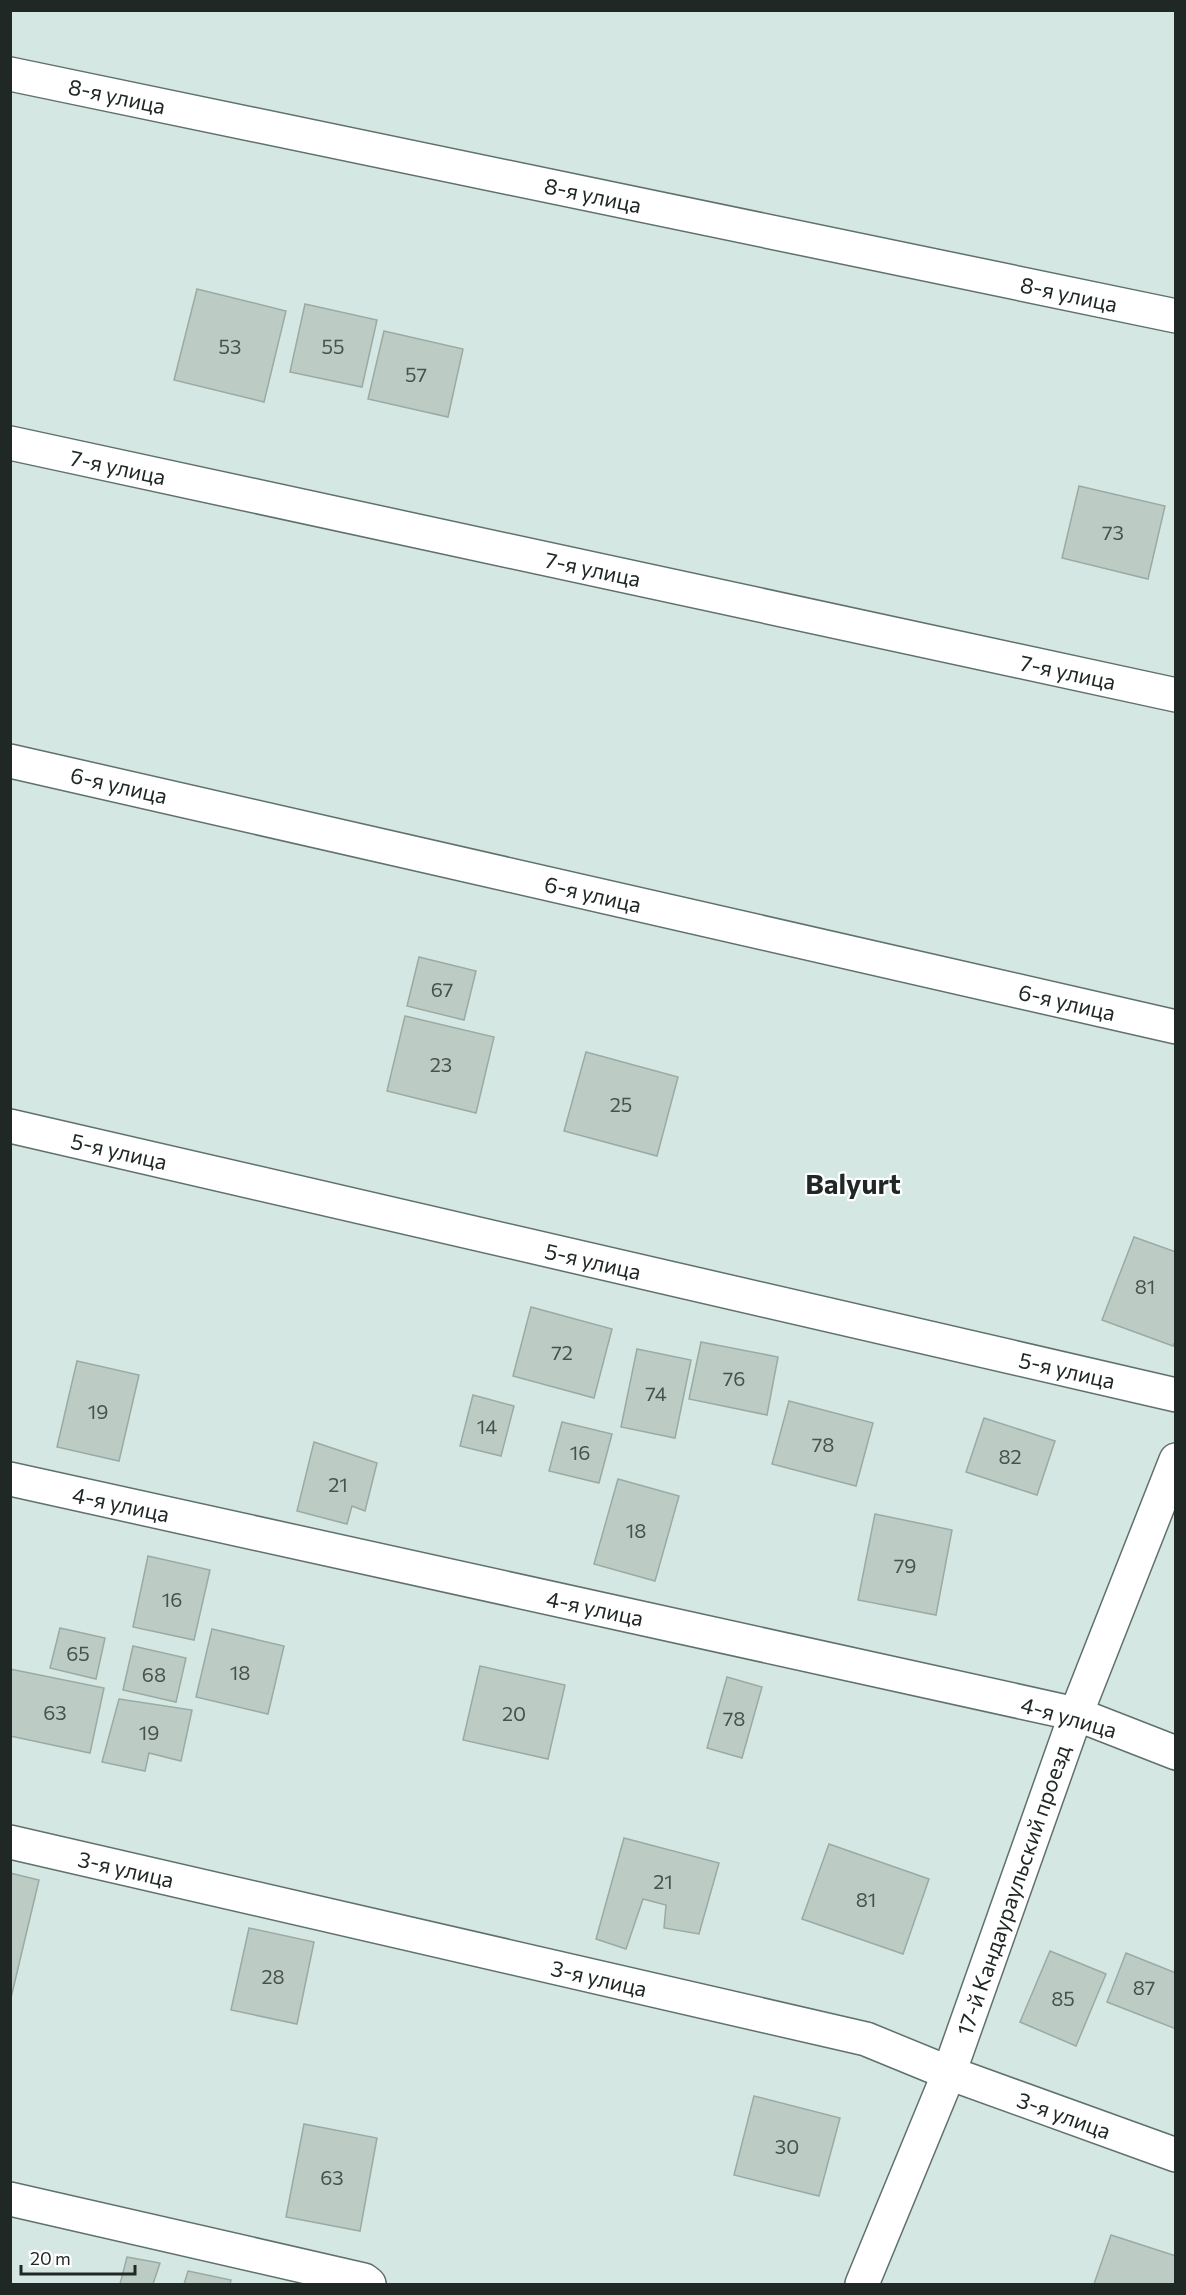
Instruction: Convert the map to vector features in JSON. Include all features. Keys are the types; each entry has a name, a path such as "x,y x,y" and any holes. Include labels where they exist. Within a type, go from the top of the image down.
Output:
{"street":[{"name":"8-я улица","path":"10,74 1176,316"},
{"name":"7-я улица","path":"10,443 1176,695"},
{"name":"6-я улица","path":"10,760 1176,1027"},
{"name":"5-я улица","path":"10,1126 1176,1395"},
{"name":"17-й Кандаураульский проезд","path":"862,2284 949,2073 1076,1714 1176,1460"},
{"name":"4-я улица","path":"10,1479 1076,1714 1176,1753"},
{"name":"3-я улица","path":"10,1842 866,2039 949,2073 1176,2155"},
{"path":"10,2199 364,2280 369,2284"}],"building":[{"path":"197,289 286,311 264,402 174,380"},
{"path":"305,304 377,320 362,387 290,372"},
{"path":"384,331 463,349 448,417 368,399"},
{"path":"1079,486 1165,506 1148,579 1062,558"},
{"path":"419,957 476,971 464,1020 407,1006"},
{"path":"405,1016 494,1037 476,1113 387,1091"},
{"path":"586,1052 678,1077 657,1156 564,1131"},
{"path":"1134,1237 1176,1252 1176,1339 1173,1346 1102,1320"},
{"path":"531,1307 612,1329 594,1398 513,1376"},
{"path":"701,1342 778,1357 767,1415 689,1399"},
{"path":"637,1349 691,1360 675,1438 621,1427"},
{"path":"77,1361 139,1375 119,1461 57,1447"},
{"path":"473,1395 514,1406 501,1456 460,1446"},
{"path":"789,1401 873,1423 856,1486 772,1464"},
{"path":"984,1418 1055,1441 1037,1495 966,1472"},
{"path":"562,1422 612,1434 599,1483 549,1471"},
{"path":"314,1442 377,1463 365,1511 352,1506 347,1524 297,1511"},
{"path":"618,1479 679,1496 655,1581 594,1564"},
{"path":"875,1514 952,1530 936,1615 858,1600"},
{"path":"148,1556 210,1570 194,1640 133,1627"},
{"path":"60,1628 105,1638 96,1679 50,1668"},
{"path":"212,1629 284,1646 268,1714 196,1697"},
{"path":"133,1646 186,1658 176,1702 123,1690"},
{"path":"480,1666 565,1685 548,1759 463,1740"},
{"path":"10,1669 104,1688 90,1753 10,1736"},
{"path":"727,1677 762,1687 742,1758 707,1748"},
{"path":"119,1699 192,1710 181,1761 149,1753 145,1771 102,1762"},
{"path":"624,1838 719,1863 699,1934 664,1928 666,1905 643,1899 626,1949 596,1939"},
{"path":"829,1844 929,1879 903,1954 802,1919"},
{"path":"10,1873 39,1880 10,2002"},
{"path":"249,1928 314,1942 297,2024 231,2010"},
{"path":"1050,1951 1106,1974 1076,2046 1020,2022"},
{"path":"1126,1953 1176,1973 1176,2029 1107,2002"},
{"path":"754,2096 840,2118 819,2196 734,2175"},
{"path":"304,2124 377,2138 360,2231 286,2217"},
{"path":"1111,2235 1176,2256 1176,2284 1094,2284"},
{"path":"127,2257 160,2263 153,2284 120,2284"},
{"path":"188,2271 231,2280 230,2284 184,2284"}],"district":[{"name":"Balyurt","path":"853,1183"}]}
